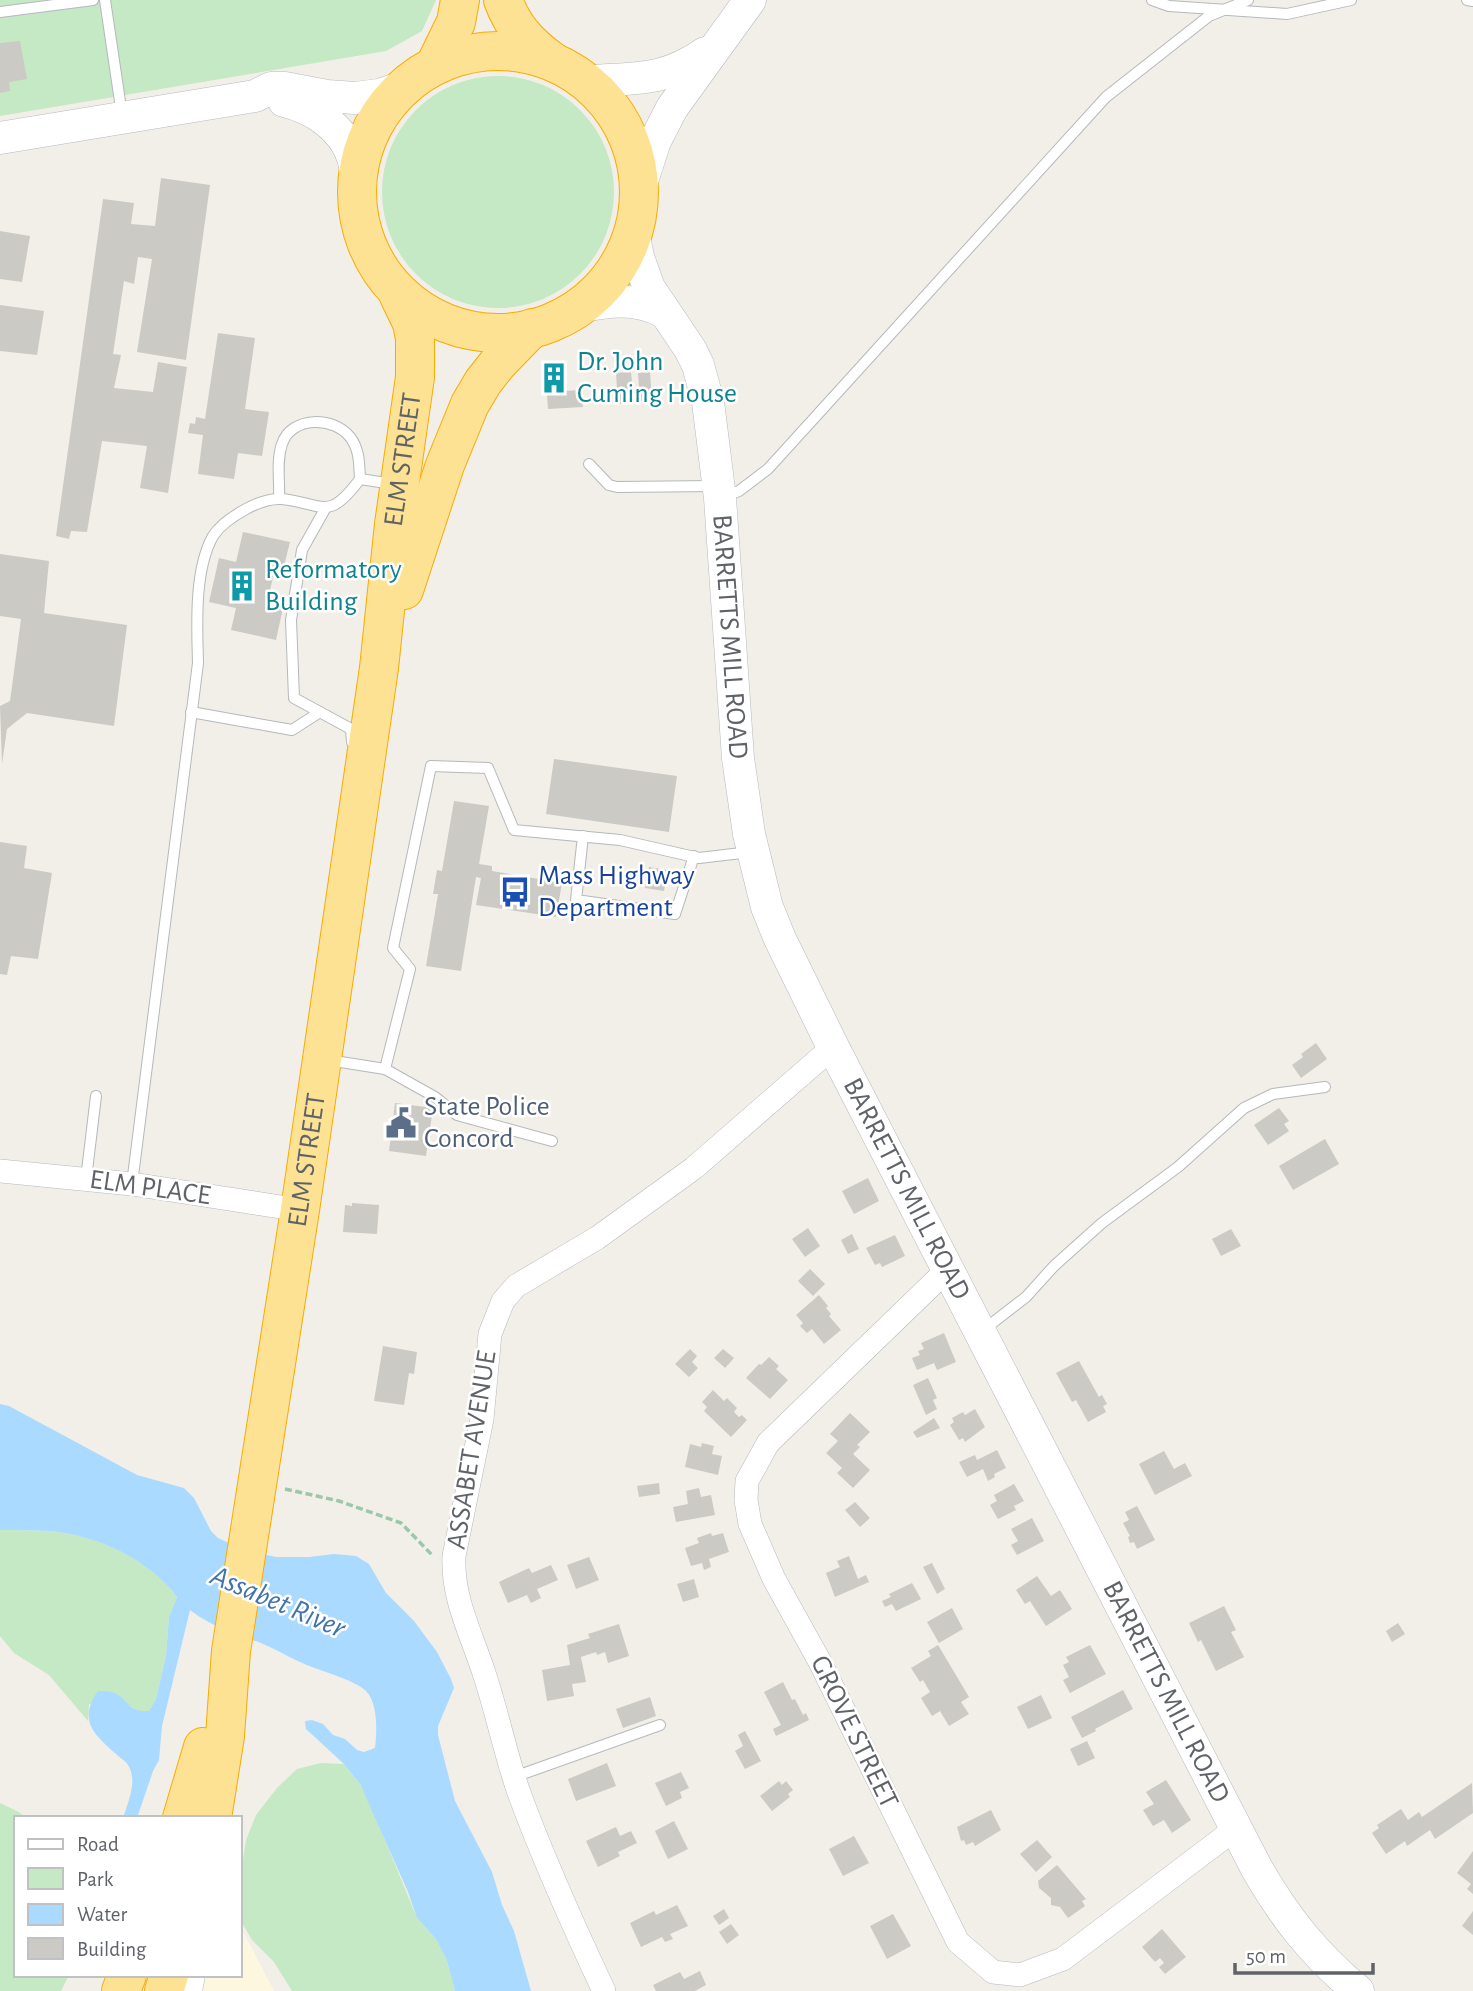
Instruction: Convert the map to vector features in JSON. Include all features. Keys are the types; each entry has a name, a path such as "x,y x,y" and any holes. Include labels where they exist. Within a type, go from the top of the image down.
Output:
{"highway":[{"path":"436,62 456,22 460,0"},
{"path":"503,0 510,18 522,36 537,51 573,75 596,91 620,121 630,139 636,160 639,190 628,249 610,279 579,307 548,324 531,328 503,332 460,327 440,320 399,296 388,286 370,255 359,218 357,196 359,173 370,134 401,88 436,62 469,55 512,53 534,58 573,75"},
{"name":"ELM STREET","path":"205,1814 256,1501 379,668 416,357 412,323 399,296"},
{"name":"ELM STREET","path":"379,668 458,430 483,382 531,328"}],"street":[{"path":"639,190 663,124 682,92 750,0"},
{"path":"573,75 631,80 665,75 694,61 724,36"},
{"path":"0,138 255,96 271,88 355,98 379,95 401,88"},
{"path":"255,96 287,102 325,119 336,129 348,145 354,160 357,196"},
{"name":"BARRETTS MILL ROAD","path":"633,232 649,288 690,349 704,383 713,428 719,492 738,758 753,852 767,907 780,939 1235,1829 1280,1908 1294,1927 1334,1971 1358,1991"},
{"path":"579,307 604,302 635,301 649,304 664,312"},
{"name":"ASSABET AVENUE","path":"604,1991 545,1859 514,1777 485,1675 457,1597 453,1578 454,1556 482,1419 490,1334 503,1301 516,1286 597,1238 694,1168 833,1047"},
{"name":"ELM PLACE","path":"0,1171 132,1184 300,1210"},
{"name":"GROVE STREET","path":"947,1270 768,1443 747,1481 746,1500 750,1524 774,1579 820,1662 958,1942 993,1972 1020,1975 1063,1959 1235,1829"}],"lane":[{"path":"0,12 93,0"},
{"path":"105,0 122,118"},
{"path":"1152,0 1169,6 1287,14 1351,0"},
{"path":"589,464 609,485 617,487 739,491 768,469 1106,97 1209,16 1248,0"},
{"path":"1467,0 1473,1"},
{"path":"279,499 282,442 296,428 310,422 324,421 337,426 349,436 358,453 360,479 344,499 325,509 302,550 291,620 295,698 351,729 353,754"},
{"path":"360,479 400,485"},
{"path":"132,1184 198,663 198,603 204,558 214,534 236,515 260,502 279,499 325,509"},
{"path":"191,712 292,730 320,712"},
{"path":"354,766 358,816"},
{"path":"385,1069 410,969 393,948 431,766 488,768 514,830 620,840 694,856 753,852"},
{"path":"583,836 576,900 675,914 694,856"},
{"path":"323,1059 385,1069 435,1097 457,1115 551,1140"},
{"path":"979,1332 1026,1297 1054,1266 1102,1223 1178,1167 1244,1108 1273,1094 1325,1087"},
{"path":"86,1180 96,1096"},
{"path":"514,1777 660,1725"}],"path":[{"path":"256,1501 339,1501 401,1523 453,1578"}],"shaded area":[{"path":"242,1930 274,1991 202,1991 205,1977 242,1977"}],"green space":[{"path":"0,0 436,0 422,31 386,51 0,116"},
{"path":"498,76 521,78 553,90 572,102 588,118 609,158 614,192 612,215 600,247 588,266 572,282 532,303 498,308 475,306 443,294 424,282 408,266 387,226 382,192 384,169 396,137 408,118 424,102 464,81"},
{"path":"0,1530 67,1533 103,1544 137,1560 165,1583 177,1597 169,1617 166,1656 156,1699 149,1711 139,1712 129,1705 89,1704 88,1721 49,1675 14,1653 0,1636"},
{"path":"321,1763 344,1764 360,1784 417,1918 436,1939 447,1961 455,1991 292,1991 274,1962 252,1940 242,1922 242,1865 246,1840 256,1815 277,1788 297,1769"},
{"path":"0,1803 23,1816 14,1816 14,1977 68,1977 61,1991 0,1991"}],"water":[{"name":"Assabet River","path":"0,1404 9,1406 137,1475 184,1488 194,1498 211,1531 218,1538 244,1550 276,1557 334,1554 356,1556 369,1564 386,1593 414,1621 437,1652 451,1679 454,1688 438,1726 438,1735 455,1801 492,1872 502,1905 514,1931 531,1991 455,1991 447,1961 436,1939 417,1918 360,1784 344,1764 306,1729 305,1721 312,1720 323,1724 333,1735 345,1739 357,1750 364,1752 375,1748 375,1710 366,1691 348,1680 216,1626 190,1610 162,1726 159,1760 138,1816 124,1816 131,1792 131,1771 126,1762 95,1733 91,1726 89,1710 98,1691 109,1691 140,1711 149,1711 156,1699 166,1656 169,1617 177,1597 165,1583 137,1560 103,1544 67,1533 0,1530"}],"building":[{"path":"20,41 27,79 9,82 10,91 0,93 0,43"},
{"path":"161,178 210,185 186,360 137,352 152,259 138,257 134,284 124,281 113,354 121,355 114,388 153,392 158,362 187,367 168,493 140,488 147,446 102,441 87,532 71,531 69,539 56,536 103,199 134,203 131,224 155,226"},
{"path":"0,231 30,236 22,282 0,279"},
{"path":"0,305 44,311 37,355 0,351"},
{"path":"218,333 255,338 245,409 269,412 262,456 238,453 234,479 198,474 203,435 188,433 190,423 195,424 196,417 205,419"},
{"name":"Dr. John Cuming House","path":"562,365 564,391 581,390 583,407 548,409 545,366"},
{"path":"631,372 634,403 618,404 616,373"},
{"path":"650,372 652,400 640,401 638,373"},
{"name":"Reformatory Building","path":"243,532 290,542 283,570 275,568 267,604 283,608 276,640 231,630 236,608 209,602 219,558 236,562"},
{"path":"0,554 49,561 44,613 127,625 114,726 27,713 7,729 2,764 0,706 10,701 21,619 0,616"},
{"path":"554,759 677,776 669,832 546,814"},
{"path":"454,801 489,806 479,864 492,866 492,871 562,883 556,917 476,905 481,878 476,877 461,971 426,966 438,894 433,894 437,870 442,871"},
{"path":"0,842 27,846 24,868 52,873 38,959 11,956 7,975 0,974"},
{"path":"649,867 668,870 664,891 645,888"},
{"path":"1316,1043 1327,1059 1301,1078 1292,1065"},
{"path":"395,1103 433,1108 426,1156 389,1151"},
{"path":"1279,1108 1289,1121 1284,1124 1289,1131 1268,1145 1254,1125"},
{"path":"1325,1139 1339,1164 1293,1190 1279,1166"},
{"path":"868,1178 879,1201 854,1214 842,1191"},
{"path":"352,1203 379,1205 377,1234 343,1232 345,1205 352,1206"},
{"path":"808,1228 820,1246 805,1257 792,1239"},
{"path":"1231,1229 1241,1246 1221,1256 1212,1239"},
{"path":"852,1234 859,1249 848,1254 841,1240"},
{"path":"895,1235 905,1256 882,1267 880,1263 875,1265 866,1248"},
{"path":"810,1269 825,1284 813,1296 798,1281"},
{"path":"819,1295 828,1306 826,1308 831,1314 829,1316 841,1330 824,1344 812,1329 807,1333 800,1326 803,1323 796,1315"},
{"path":"944,1333 956,1362 937,1370 934,1363 917,1370 912,1358 920,1355 918,1351 924,1349 921,1343"},
{"path":"383,1346 417,1352 414,1374 409,1373 404,1405 374,1401"},
{"path":"690,1349 697,1356 692,1362 698,1368 689,1377 675,1364"},
{"path":"723,1349 734,1358 725,1368 714,1358"},
{"path":"769,1357 779,1366 776,1369 788,1380 770,1399 746,1378"},
{"path":"1079,1361 1099,1397 1102,1395 1107,1404 1103,1406 1106,1412 1088,1422 1076,1400 1072,1402 1056,1373"},
{"path":"928,1378 937,1398 933,1400 937,1409 926,1415 913,1385"},
{"path":"713,1390 724,1401 727,1398 737,1408 734,1412 747,1420 731,1437 704,1411 707,1407 702,1402"},
{"path":"975,1409 985,1427 965,1442 963,1438 959,1440 950,1425 954,1422 952,1418"},
{"path":"850,1413 870,1432 857,1445 860,1447 853,1454 870,1470 853,1488 837,1473 842,1468 826,1453 838,1441 830,1434"},
{"path":"934,1418 940,1428 917,1438 913,1432"},
{"path":"702,1443 714,1446 712,1454 722,1456 718,1475 685,1467 690,1444 701,1447"},
{"path":"997,1450 1006,1468 994,1474 995,1477 988,1481 983,1469 967,1477 959,1462 975,1455 977,1460"},
{"path":"1164,1451 1174,1469 1185,1463 1192,1476 1155,1495 1139,1464"},
{"path":"659,1483 660,1494 639,1497 637,1486"},
{"path":"1014,1484 1024,1501 1014,1506 1016,1510 998,1519 990,1505 997,1501 994,1495"},
{"path":"699,1488 701,1497 711,1495 715,1515 676,1522 673,1507 688,1504 686,1491"},
{"path":"855,1502 870,1518 860,1527 845,1510"},
{"path":"1137,1506 1155,1540 1137,1549 1134,1542 1130,1543 1130,1536 1123,1523 1129,1520 1125,1512"},
{"path":"1032,1518 1044,1541 1017,1555 1011,1545 1018,1541 1011,1529"},
{"path":"711,1533 712,1536 723,1533 729,1552 709,1559 711,1567 704,1570 702,1563 691,1566 685,1548 699,1543 697,1538"},
{"path":"849,1556 858,1579 866,1575 869,1582 835,1597 826,1573 840,1567 837,1561"},
{"path":"589,1557 599,1580 576,1589 567,1565"},
{"path":"932,1563 945,1589 937,1594 923,1567"},
{"path":"551,1565 558,1580 537,1589 541,1598 531,1603 527,1595 508,1603 499,1582 529,1568 532,1573"},
{"path":"1037,1576 1051,1596 1060,1590 1072,1609 1046,1626 1030,1601 1025,1604 1016,1590"},
{"path":"694,1579 699,1597 683,1602 677,1584"},
{"path":"912,1583 921,1599 896,1611 892,1604 885,1607 882,1601 891,1597 889,1594"},
{"path":"1224,1606 1236,1630 1231,1632 1244,1657 1216,1671 1201,1640 1198,1642 1189,1623"},
{"path":"952,1608 963,1629 939,1643 927,1622"},
{"path":"1398,1623 1405,1634 1392,1642 1386,1631"},
{"path":"619,1624 629,1656 608,1663 605,1652 581,1657 586,1682 572,1684 574,1696 547,1701 542,1670 570,1665 567,1645 590,1638 588,1634"},
{"path":"938,1645 969,1697 961,1702 969,1714 949,1726 940,1711 932,1716 921,1698 930,1692 911,1668 931,1656 928,1651"},
{"path":"1090,1645 1106,1674 1070,1693 1063,1680 1069,1677 1063,1665 1069,1662 1066,1657"},
{"path":"783,1682 792,1700 795,1699 803,1715 806,1713 809,1720 776,1736 773,1729 781,1725 764,1692"},
{"path":"1123,1690 1133,1709 1082,1738 1071,1717"},
{"path":"1041,1695 1052,1718 1028,1729 1017,1707"},
{"path":"650,1697 656,1716 623,1728 616,1709"},
{"path":"745,1731 761,1761 745,1769 735,1751 743,1746 738,1735"},
{"path":"1087,1741 1095,1758 1078,1766 1070,1749"},
{"path":"607,1763 616,1786 576,1801 568,1779"},
{"path":"681,1772 689,1788 680,1792 682,1798 666,1806 655,1783"},
{"path":"1166,1780 1191,1820 1172,1833 1164,1820 1153,1826 1143,1810 1154,1804 1146,1792"},
{"path":"779,1781 782,1785 786,1781 793,1790 788,1794 790,1797 772,1811 760,1796"},
{"path":"1472,1783 1473,1813 1435,1839 1430,1830 1407,1846 1405,1841 1386,1854 1372,1833 1379,1828 1377,1825 1401,1809 1408,1820 1419,1812 1422,1817"},
{"path":"991,1810 1001,1830 975,1846 973,1842 966,1845 964,1840 961,1841 957,1827"},
{"path":"674,1821 688,1849 668,1859 655,1831"},
{"path":"616,1827 620,1836 631,1831 637,1843 618,1852 620,1856 598,1867 586,1841"},
{"path":"854,1836 869,1863 843,1876 829,1849"},
{"path":"1037,1840 1052,1857 1036,1872 1020,1854"},
{"path":"1473,1851 1473,1894 1467,1889 1471,1884 1457,1873"},
{"path":"1057,1865 1086,1899 1082,1901 1085,1906 1068,1918 1060,1907 1051,1905 1051,1898 1039,1888 1038,1881"},
{"path":"677,1905 688,1926 670,1934 673,1939 665,1942 662,1937 641,1947 630,1923 654,1911 656,1915"},
{"path":"724,1909 729,1918 719,1925 713,1916"},
{"path":"1473,1911 1473,1935 1462,1926"},
{"path":"893,1914 911,1946 887,1959 870,1926"},
{"path":"731,1924 739,1935 727,1944 719,1932"},
{"path":"1162,1929 1186,1957 1165,1974 1159,1967 1164,1963 1160,1958 1155,1962 1142,1947"},
{"path":"700,1971 706,1985 695,1991 656,1991 653,1985 680,1972 684,1979"}],"place":[{"name":"Dr. John Cuming House","path":"554,378"},
{"name":"Reformatory Building","path":"242,586"},
{"name":"Mass Highway Department","path":"515,892"},
{"name":"State Police Concord","path":"401,1123"}]}
